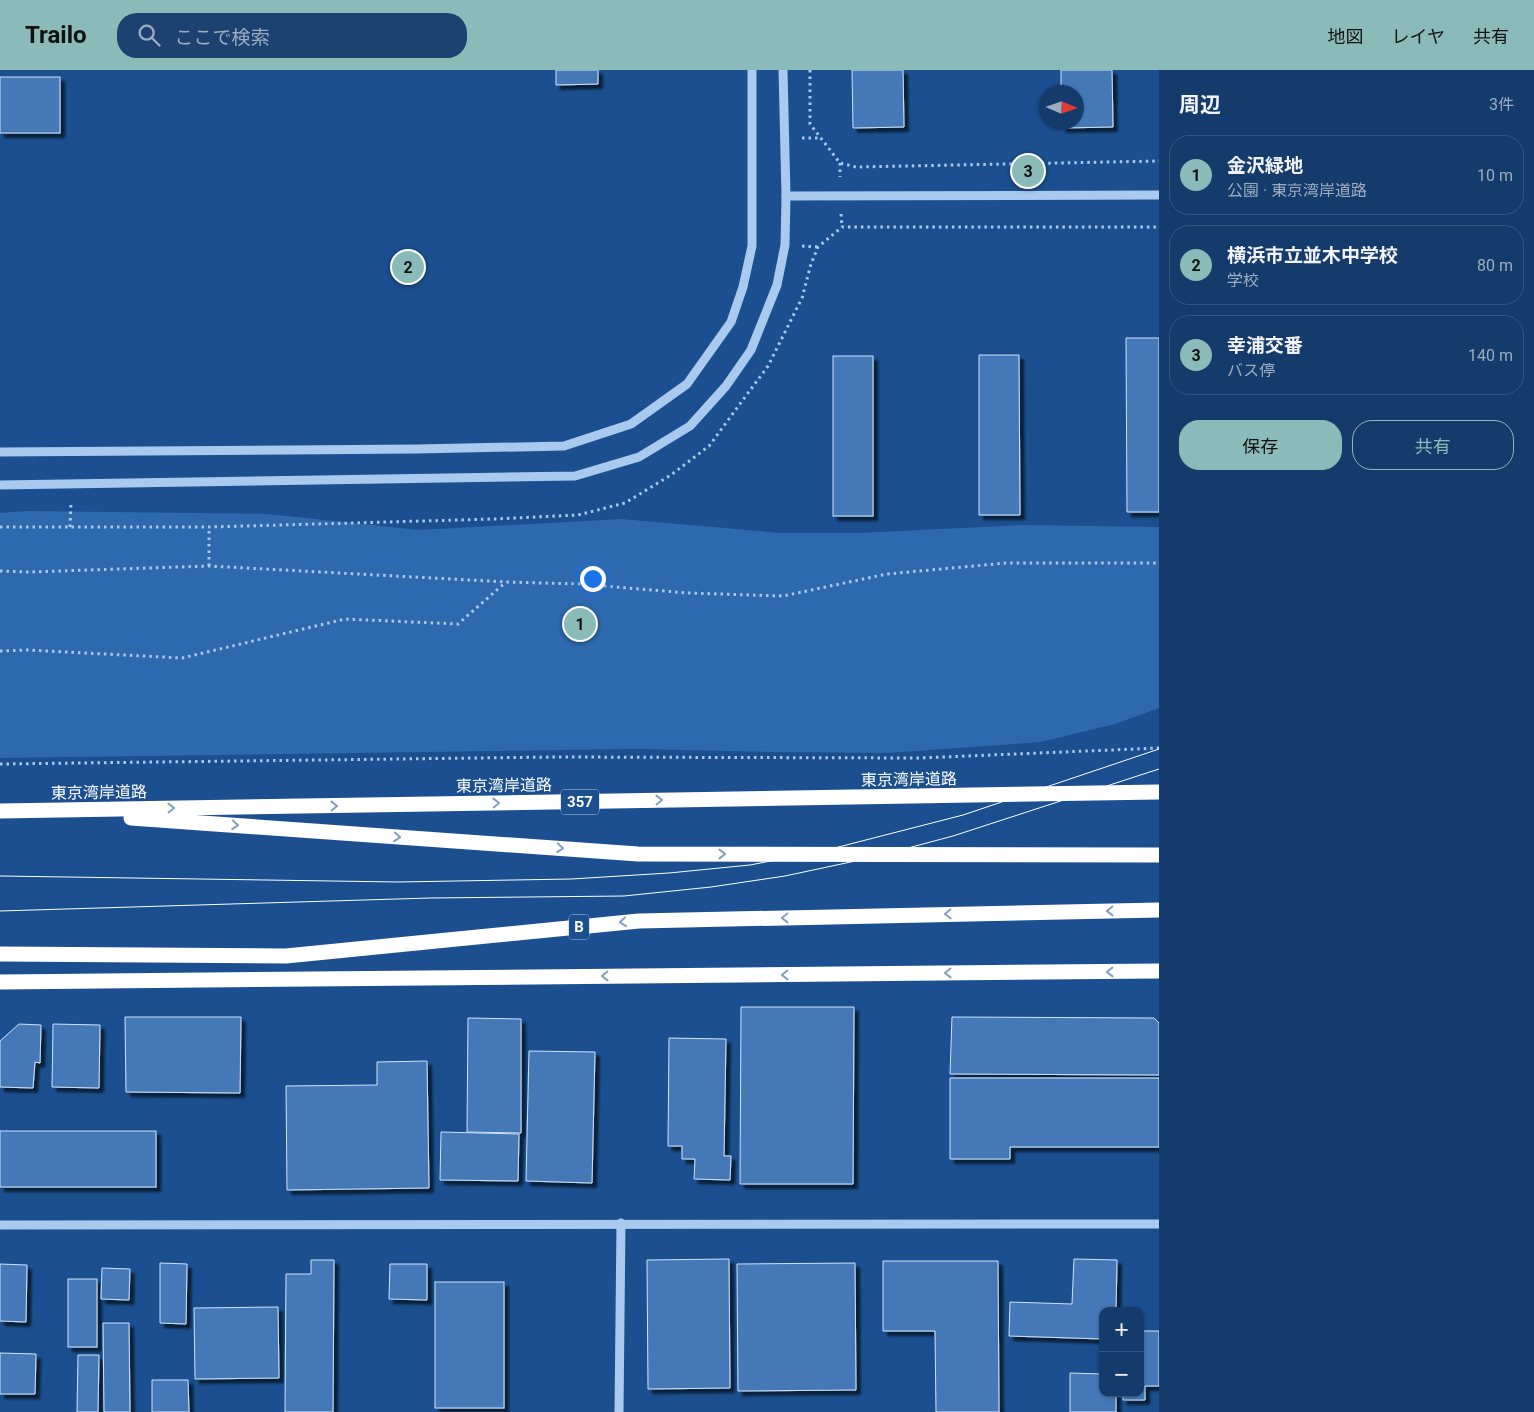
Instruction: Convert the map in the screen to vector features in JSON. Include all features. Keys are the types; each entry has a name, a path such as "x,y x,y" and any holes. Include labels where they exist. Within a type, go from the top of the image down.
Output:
{"highway":[{"name":"東京湾岸道路","path":"0,811 1159,792"},
{"path":"30,811 638,854 1159,855"},
{"name":"B","path":"0,954 286,956 639,920 1159,910"},
{"path":"0,982 1159,971"}],"street":[{"path":"0,452 564,446 631,424 687,384 731,322 743,286 752,246 752,70"},
{"path":"0,485 575,476 639,457 690,426 726,386 751,350 777,285 785,245 786,196 783,70"},
{"path":"786,196 1159,195"},
{"path":"619,1412 621,1223"},
{"path":"0,1225 1159,1224"}],"path":[{"path":"810,70 810,124 840,163 856,167 1159,161"},
{"path":"0,527 209,526 578,515 625,504 671,475 709,446 768,366 802,298 810,264 818,247 842,227 1159,227"},
{"path":"209,526 209,566"},
{"path":"0,571 28,572 209,566 507,582 579,584 688,593 783,596 887,574 1006,563 1159,563"},
{"path":"0,651 27,650 182,658 345,619 458,624 507,582"},
{"path":"0,764 556,757 920,758 1159,748"}],"shaded area":[{"path":"27,511 268,514 419,530 621,519 780,533 859,533 1021,525 1159,527 1159,708 1115,724 1041,742 888,753 637,749 0,758 0,513"}],"building":[{"path":"556,70 598,70 598,84 556,85"},
{"path":"852,70 903,70 904,127 853,128"},
{"path":"1061,70 1112,70 1113,127 1084,128 1084,85 1061,85"},
{"path":"0,77 60,77 60,133 0,133"},
{"path":"1126,338 1159,338 1159,512 1127,512"},
{"path":"979,355 1019,355 1020,515 979,515"},
{"path":"833,356 873,356 873,516 833,516"},
{"path":"741,1007 854,1007 853,1184 740,1184"},
{"path":"125,1017 241,1017 240,1093 126,1092"},
{"path":"952,1017 1154,1018 1159,1023 1159,1075 950,1074"},
{"path":"468,1018 521,1019 521,1133 467,1132"},
{"path":"19,1024 41,1025 40,1063 35,1062 33,1088 0,1087 0,1041"},
{"path":"53,1024 100,1025 99,1088 52,1087"},
{"path":"669,1038 726,1039 724,1156 731,1156 730,1180 694,1179 695,1159 682,1159 682,1146 668,1146"},
{"path":"529,1051 595,1052 592,1183 526,1181"},
{"path":"427,1061 429,1188 287,1190 286,1086 377,1085 377,1062"},
{"path":"950,1078 1159,1078 1159,1147 1010,1147 1010,1159 950,1159"},
{"path":"0,1131 156,1131 156,1187 0,1187"},
{"path":"441,1132 519,1134 518,1181 440,1180"},
{"path":"729,1259 730,1388 648,1389 647,1260"},
{"path":"1074,1259 1117,1260 1116,1307 1099,1307 1099,1339 1009,1336 1010,1302 1072,1304"},
{"path":"311,1260 334,1260 333,1412 285,1412 286,1274 311,1274"},
{"path":"883,1261 998,1261 999,1412 936,1412 935,1331 883,1331"},
{"path":"160,1263 187,1264 186,1324 160,1323"},
{"path":"855,1263 856,1390 738,1391 737,1264"},
{"path":"0,1264 27,1265 26,1322 0,1321"},
{"path":"390,1264 427,1264 427,1300 389,1299"},
{"path":"102,1268 130,1269 129,1300 101,1299"},
{"path":"68,1279 97,1279 97,1347 68,1347"},
{"path":"435,1282 504,1282 504,1408 435,1408"},
{"path":"278,1307 279,1378 195,1379 194,1308"},
{"path":"103,1323 129,1323 130,1412 104,1412"},
{"path":"1144,1331 1159,1331 1159,1386 1145,1386 1145,1400 1123,1400 1123,1397 1144,1397"},
{"path":"0,1353 36,1354 35,1394 0,1394"},
{"path":"78,1355 99,1355 98,1412 77,1412"},
{"path":"1070,1373 1099,1374 1099,1397 1116,1397 1116,1412 1070,1412"},
{"path":"152,1380 188,1380 189,1412 152,1412"}],"tram line":[{"path":"0,876 398,882 571,879 669,873 750,865 823,851 963,815 1159,749"},
{"path":"0,911 430,898 624,896 711,887 785,876 874,857 953,836 1159,769"}],"place":[{"name":"幸浦交番","path":"1028,171"},
{"name":"横浜市立並木中学校","path":"408,267"},
{"name":"金沢緑地","path":"580,624"}]}
